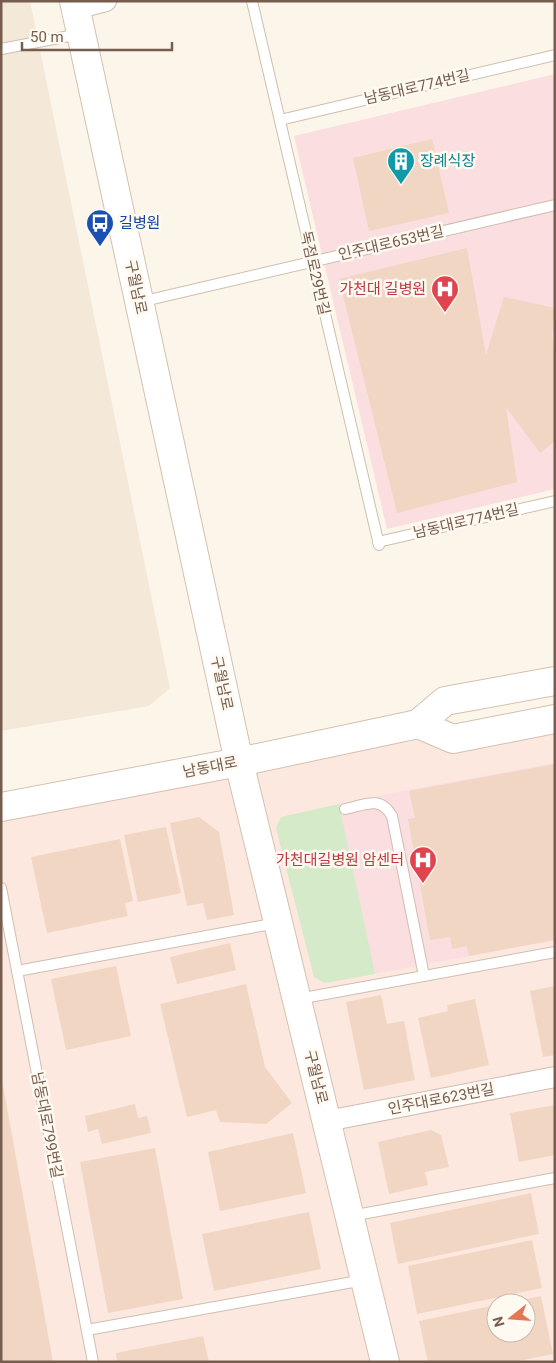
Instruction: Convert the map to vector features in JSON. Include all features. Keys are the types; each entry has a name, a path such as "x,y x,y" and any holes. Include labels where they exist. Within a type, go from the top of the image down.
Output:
{"street":[{"path":"77,15 106,1"},
{"name":"구월남로","path":"77,15 239,762 385,1362"},
{"name":"남동대로","path":"1,807 239,762 418,724 445,701 555,681"},
{"path":"418,724 453,739 555,720"},
{"name":"인주대로623번길","path":"326,1121 555,1077"}],"lane":[{"name":"독점로29번길","path":"252,1 379,543"},
{"path":"1,49 77,15"},
{"name":"남동대로774번길","path":"280,120 555,55"},
{"name":"인주대로653번길","path":"139,303 555,205"},
{"name":"남동대로774번길","path":"379,543 555,501"},
{"path":"345,809 377,802 386,806 392,816 424,976"},
{"name":"남동대로799번길","path":"1,888 93,1362"},
{"path":"17,970 278,923"},
{"path":"296,999 555,952"},
{"path":"350,1217 555,1178"},
{"path":"87,1330 365,1280"}],"shaded area":[{"path":"1,1 30,1 170,688 149,706 1,731"},
{"name":"가천대 길병원","path":"555,74 555,489 387,529 294,136"},
{"path":"555,716 555,1362 1,1362 1,813"},
{"name":"가천대길병원 암센터","path":"555,763 555,940 325,983 314,977 276,828 281,817 402,791"}],"green space":[{"path":"339,804 375,974 325,983 314,977 276,828 281,817"}],"building":[{"name":"장례식장","path":"432,139 449,213 369,231 353,158"},
{"path":"467,248 486,355 504,297 555,308 552,334 555,360 555,441 540,453 506,407 517,482 397,513 339,279"},
{"path":"555,764 555,940 469,956 467,946 452,949 450,937 430,940 408,819 415,818 409,791"},
{"path":"199,817 219,832 234,915 207,920 203,903 187,906 170,823"},
{"path":"166,827 181,893 138,902 124,835"},
{"path":"120,839 133,901 125,903 128,916 47,933 31,857"},
{"path":"230,943 236,970 177,984 170,957"},
{"path":"116,966 131,1036 66,1050 51,979"},
{"path":"246,984 265,1067 292,1103 266,1124 220,1122 216,1110 187,1117 160,1004"},
{"path":"555,986 555,1055 543,1057 530,991"},
{"path":"381,995 387,1024 404,1021 415,1080 364,1090 346,1002"},
{"path":"475,999 489,1065 431,1078 418,1018 448,1011 447,1005"},
{"path":"2,1080 53,1362 1,1362"},
{"path":"135,1104 138,1118 147,1116 151,1133 102,1144 98,1129 88,1132 85,1116"},
{"path":"555,1105 555,1155 519,1162 510,1113"},
{"path":"431,1130 441,1135 449,1167 425,1172 428,1185 389,1194 378,1142"},
{"path":"293,1133 306,1193 220,1211 208,1152"},
{"path":"155,1148 183,1299 108,1313 80,1162"},
{"path":"531,1193 539,1234 398,1264 390,1223"},
{"path":"309,1212 321,1269 214,1291 202,1234"},
{"path":"532,1240 542,1288 518,1293 486,1293 486,1300 417,1314 408,1266"},
{"path":"541,1296 553,1354 513,1362 428,1362 419,1321 486,1307 486,1343 536,1343 536,1297"},
{"path":"203,1336 209,1362 117,1362 116,1353"}],"place":[{"name":"장례식장","path":"401,185"},
{"name":"길병원","path":"100,247"},
{"name":"가천대 길병원","path":"445,313"},
{"name":"가천대길병원 암센터","path":"423,884"}]}
